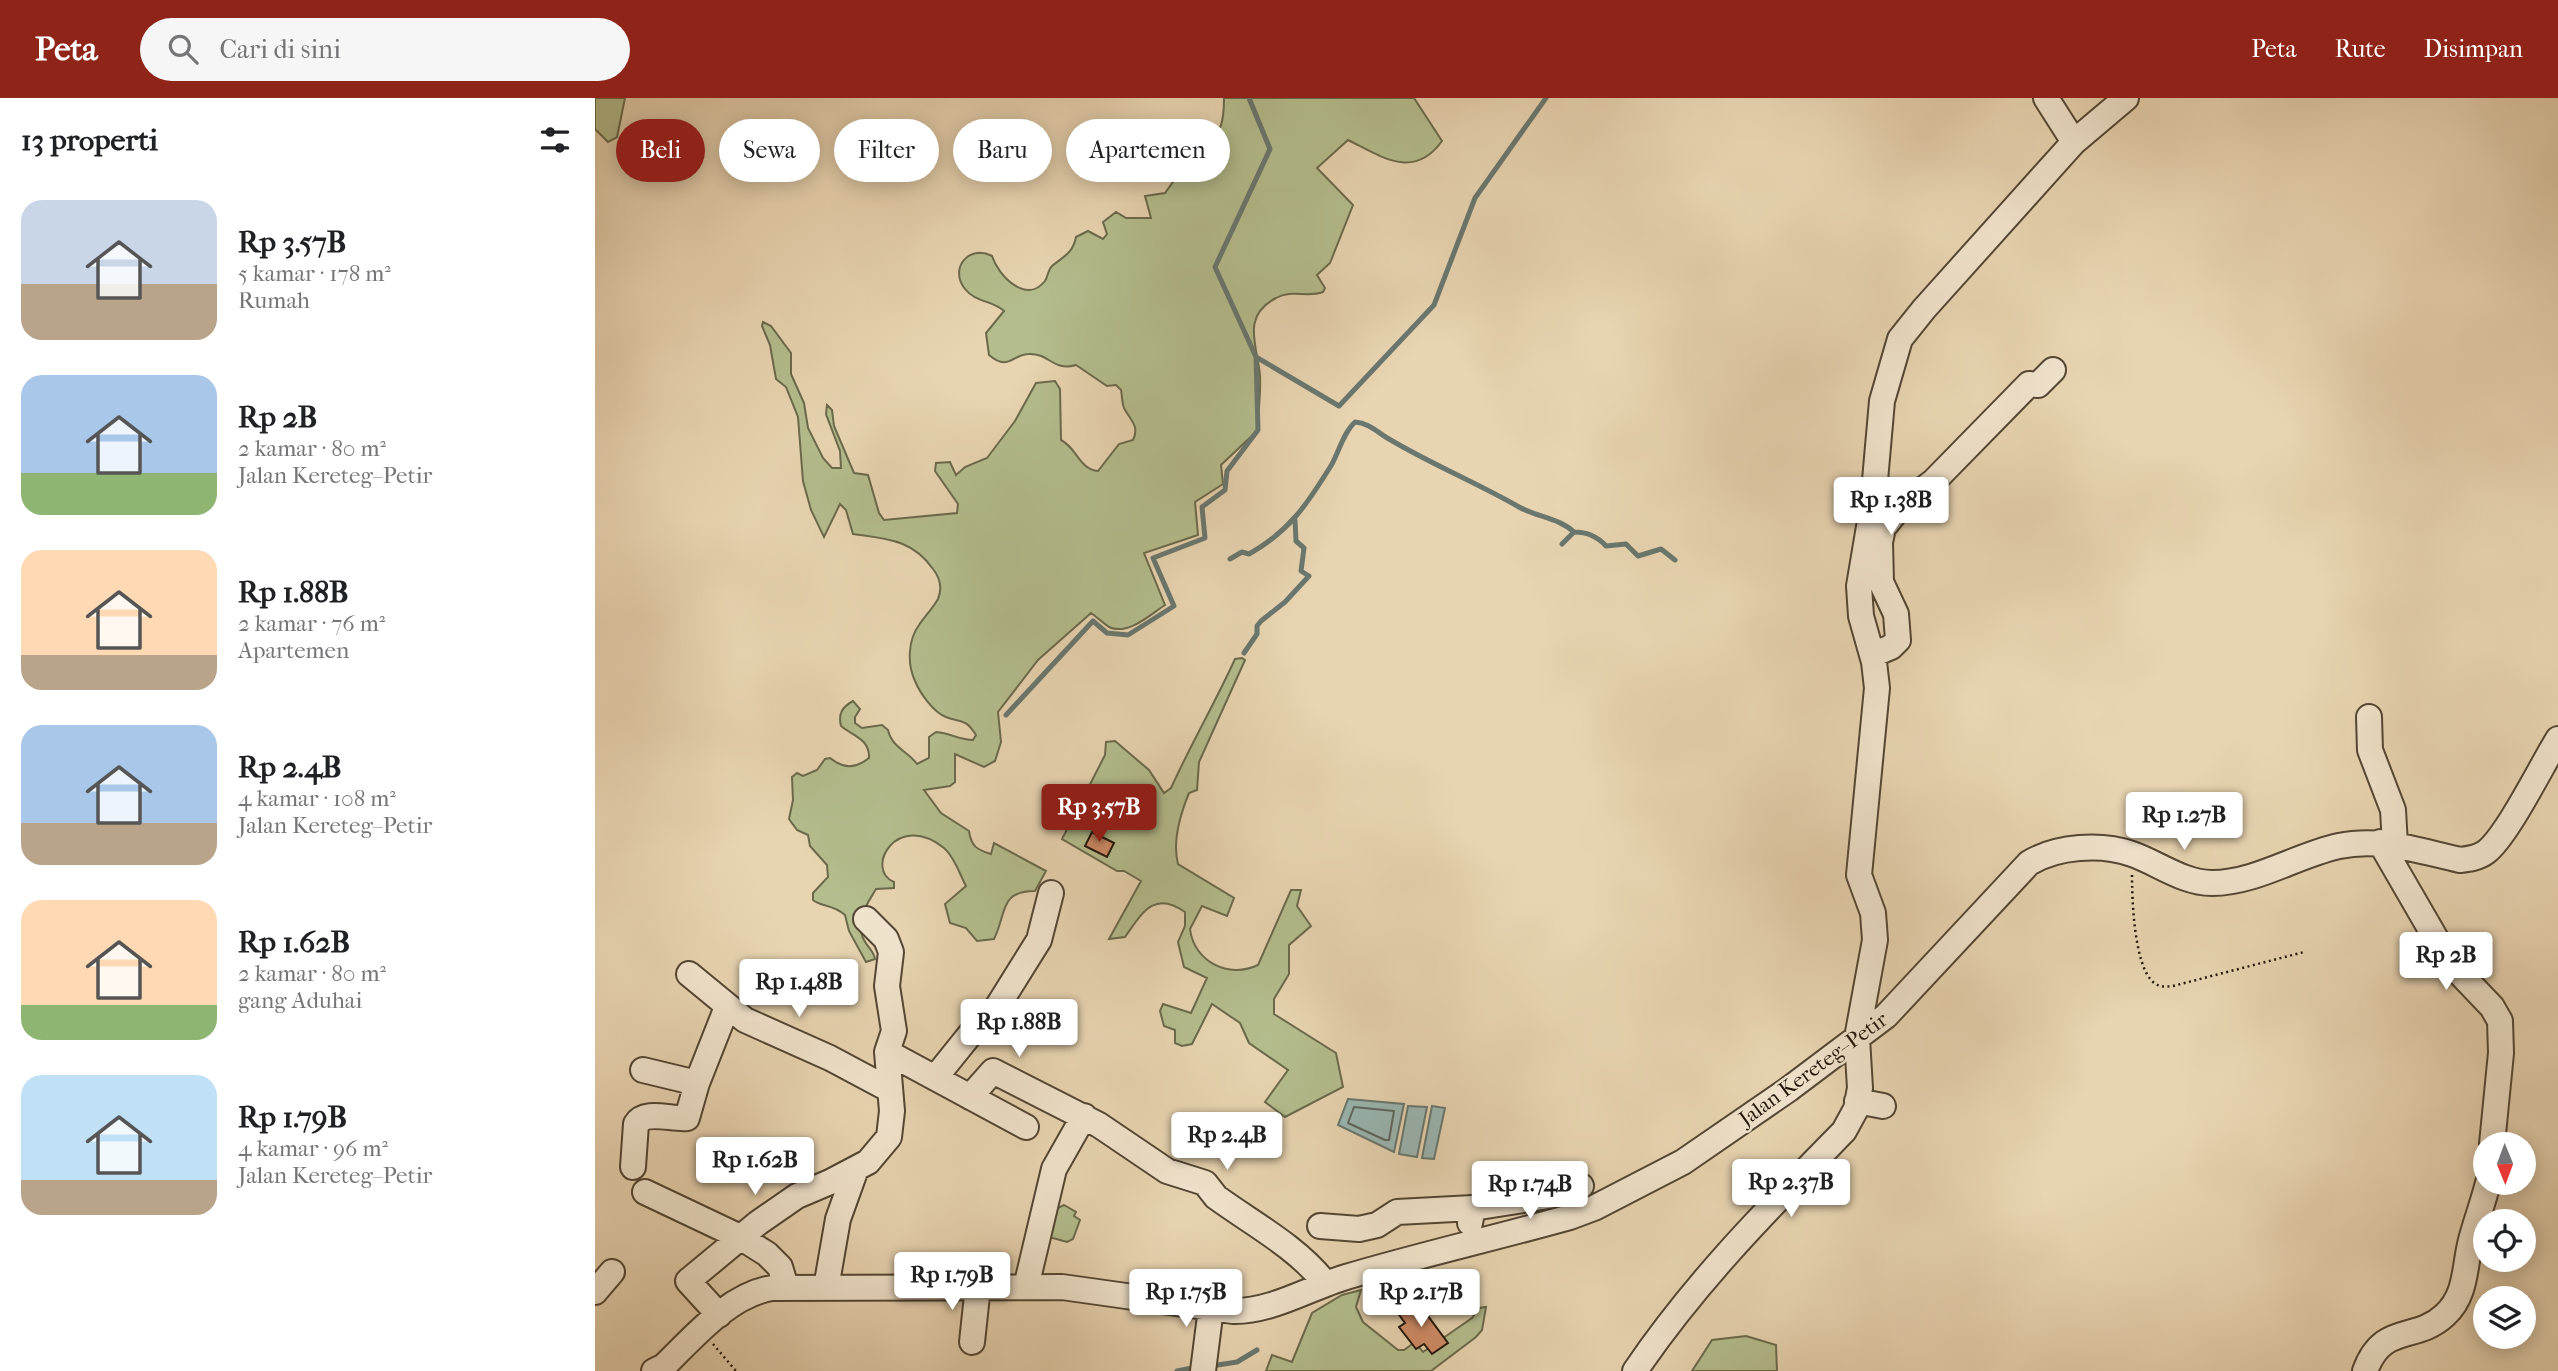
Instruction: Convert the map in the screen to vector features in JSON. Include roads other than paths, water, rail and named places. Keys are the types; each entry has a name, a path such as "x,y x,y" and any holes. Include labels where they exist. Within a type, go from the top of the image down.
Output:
{"street":[{"path":"2046,98 2074,142"},
{"path":"1636,1371 1670,1320 1718,1261 1844,1131 1857,1101 1860,1088 1857,1038 1875,940 1873,913 1859,875 1877,688 1873,655 1861,616 1859,586 1873,503 1882,401 1900,339 2074,142 2126,98"},
{"path":"1873,655 1891,647 1898,640 1895,614 1881,582 1880,542 1883,528 1900,507 1934,481 2029,384 2038,385 2053,370"},
{"path":"2369,717 2371,750 2393,810 2387,843 2450,963 2492,1007 2500,1021 2501,1053 2493,1132"},
{"name":"Jalan Kereteg–Petir","path":"654,1371 664,1366 710,1323 762,1290 786,1287 978,1286 1082,1289 1233,1311 1254,1310 1325,1283 1570,1217 1594,1208 1683,1162 1857,1038 1902,1001 2029,863 2040,856 2085,848 2132,854 2191,880 2222,883 2336,847 2387,843 2460,860 2484,855 2501,835 2558,739"},
{"path":"935,1078 976,1027 992,1017 1039,940 1051,893"},
{"path":"710,1323 688,1281 740,1237 797,1196 867,1162 889,1137 892,1124 887,1052 894,1031 887,986 891,952 886,939 866,919"},
{"path":"689,974 745,1020 831,1058 890,1090"},
{"path":"632,1167 636,1124 639,1119 645,1116 687,1118 697,1083 727,1007"},
{"path":"887,1052 1026,1127"},
{"path":"643,1070 697,1083"},
{"path":"970,1097 993,1070 1084,1116 1161,1167 1209,1186 1216,1197 1315,1270 1325,1283"},
{"path":"1857,1101 1883,1106"},
{"path":"1026,1287 1054,1169 1084,1116"},
{"path":"826,1288 838,1219 856,1169"},
{"path":"1320,1226 1359,1229 1377,1225 1397,1212 1473,1208 1554,1195 1581,1186"},
{"path":"645,1192 740,1237 776,1261 786,1287"},
{"path":"2365,1371 2375,1349 2389,1338 2427,1326 2444,1316 2455,1303 2464,1285 2470,1243 2484,1195"},
{"path":"1467,1245 1473,1208"},
{"path":"595,1292 612,1272"},
{"path":"972,1342 978,1286"},
{"path":"1205,1363 1211,1308"}],"water":[{"path":"1348,1099 1404,1104 1394,1152 1338,1125"},
{"path":"1408,1106 1427,1107 1417,1157 1399,1154"},
{"path":"1432,1106 1445,1108 1434,1159 1422,1158"}],"waterway":[{"path":"1006,715 1093,621 1107,633 1128,635 1174,606 1153,558 1205,538 1202,507 1225,490 1227,471 1258,430 1256,357 1215,267 1270,149 1249,98"},
{"path":"1256,357 1339,406 1434,305 1475,198 1546,98"},
{"path":"1230,559 1242,552 1249,554 1287,526 1306,504 1355,422 1369,426 1421,457 1574,532"},
{"path":"1244,653 1257,634 1257,626 1261,621 1285,602 1309,576 1301,571 1304,548 1296,541 1295,520"},
{"path":"1562,544 1574,532 1578,532 1596,538 1606,546 1626,544 1638,556 1661,549 1675,560"},
{"path":"1211,1366 1237,1362 1257,1350"},
{"path":"1177,1371 1197,1367"}]}
